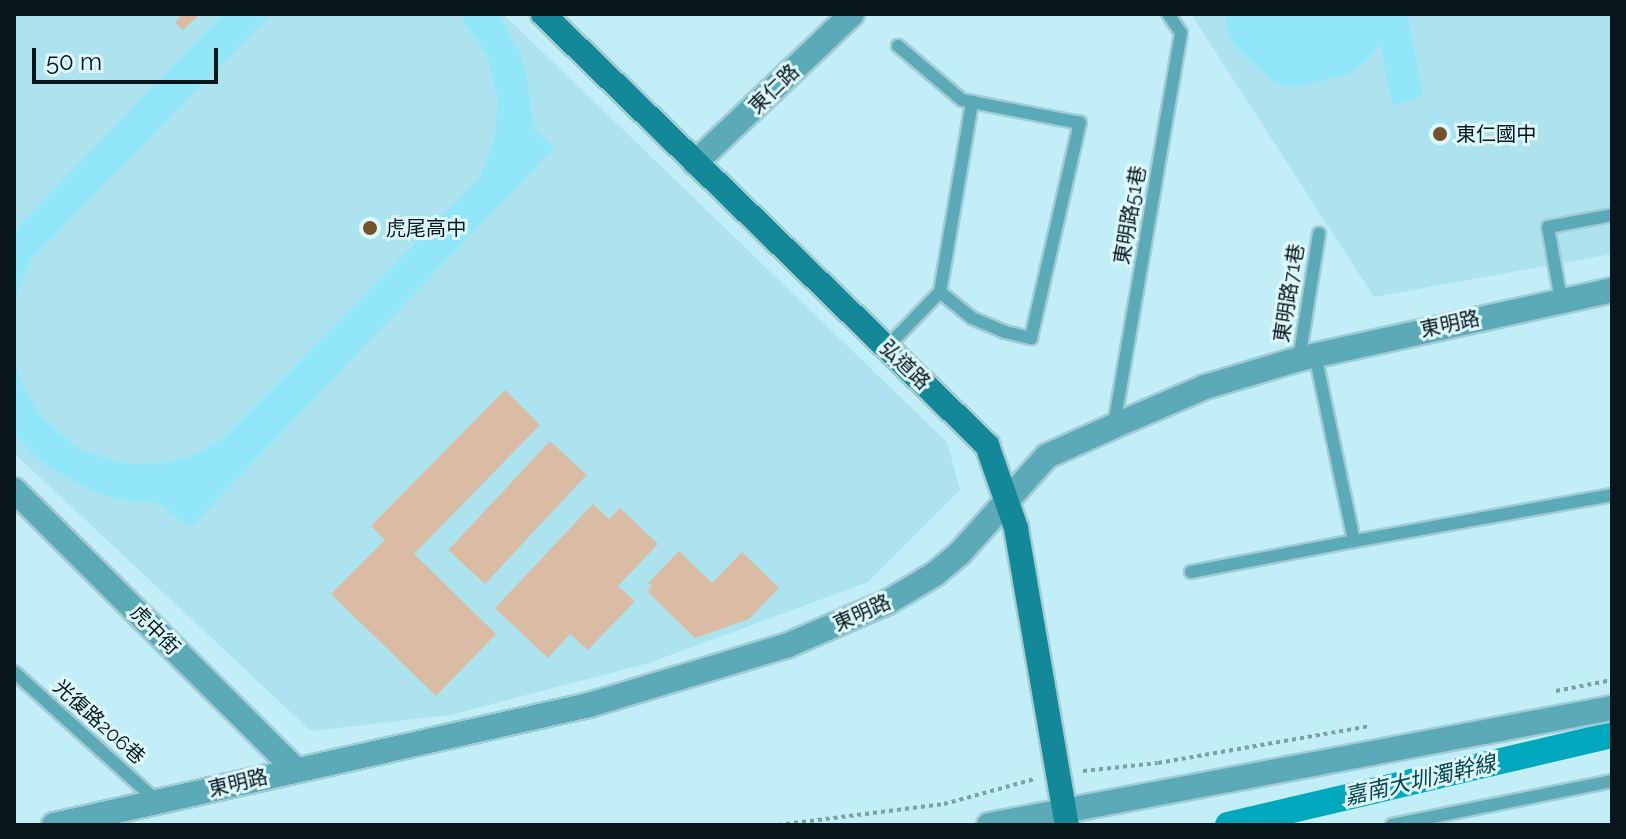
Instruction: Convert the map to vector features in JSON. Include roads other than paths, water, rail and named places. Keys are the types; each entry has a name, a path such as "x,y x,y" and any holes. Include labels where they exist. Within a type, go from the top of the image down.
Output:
{"street":[{"name":"東仁路","path":"695,163 852,14"},
{"name":"弘道路","path":"555,18 695,163 987,445 1016,528 1066,819"},
{"name":"東明路","path":"54,825 589,705 786,646 888,602 935,574 960,553 1007,497 1047,456 1114,426 1205,387 1307,357 1612,290"},
{"name":"虎中街","path":"14,490 296,770"},
{"path":"989,825 1066,819 1612,708"}],"lane":[{"name":"東明路51巷","path":"1114,426 1181,33 1168,14"},
{"path":"898,46 962,100 1080,123 1031,338 1005,332 972,318 940,292"},
{"path":"887,347 940,292 972,102"},
{"path":"1561,300 1548,227 1612,215"},
{"name":"東明路71巷","path":"1307,357 1319,234"},
{"path":"1307,357 1354,541"},
{"path":"1191,572 1612,495"},
{"name":"光復路206巷","path":"14,672 157,801"},
{"path":"1392,825 1612,781"}],"waterway":[{"name":"嘉南大圳濁幹線","path":"1228,825 1612,735"}],"place":[{"name":"東仁國中","path":"1440,134"},
{"name":"虎尾高中","path":"370,228"}]}
